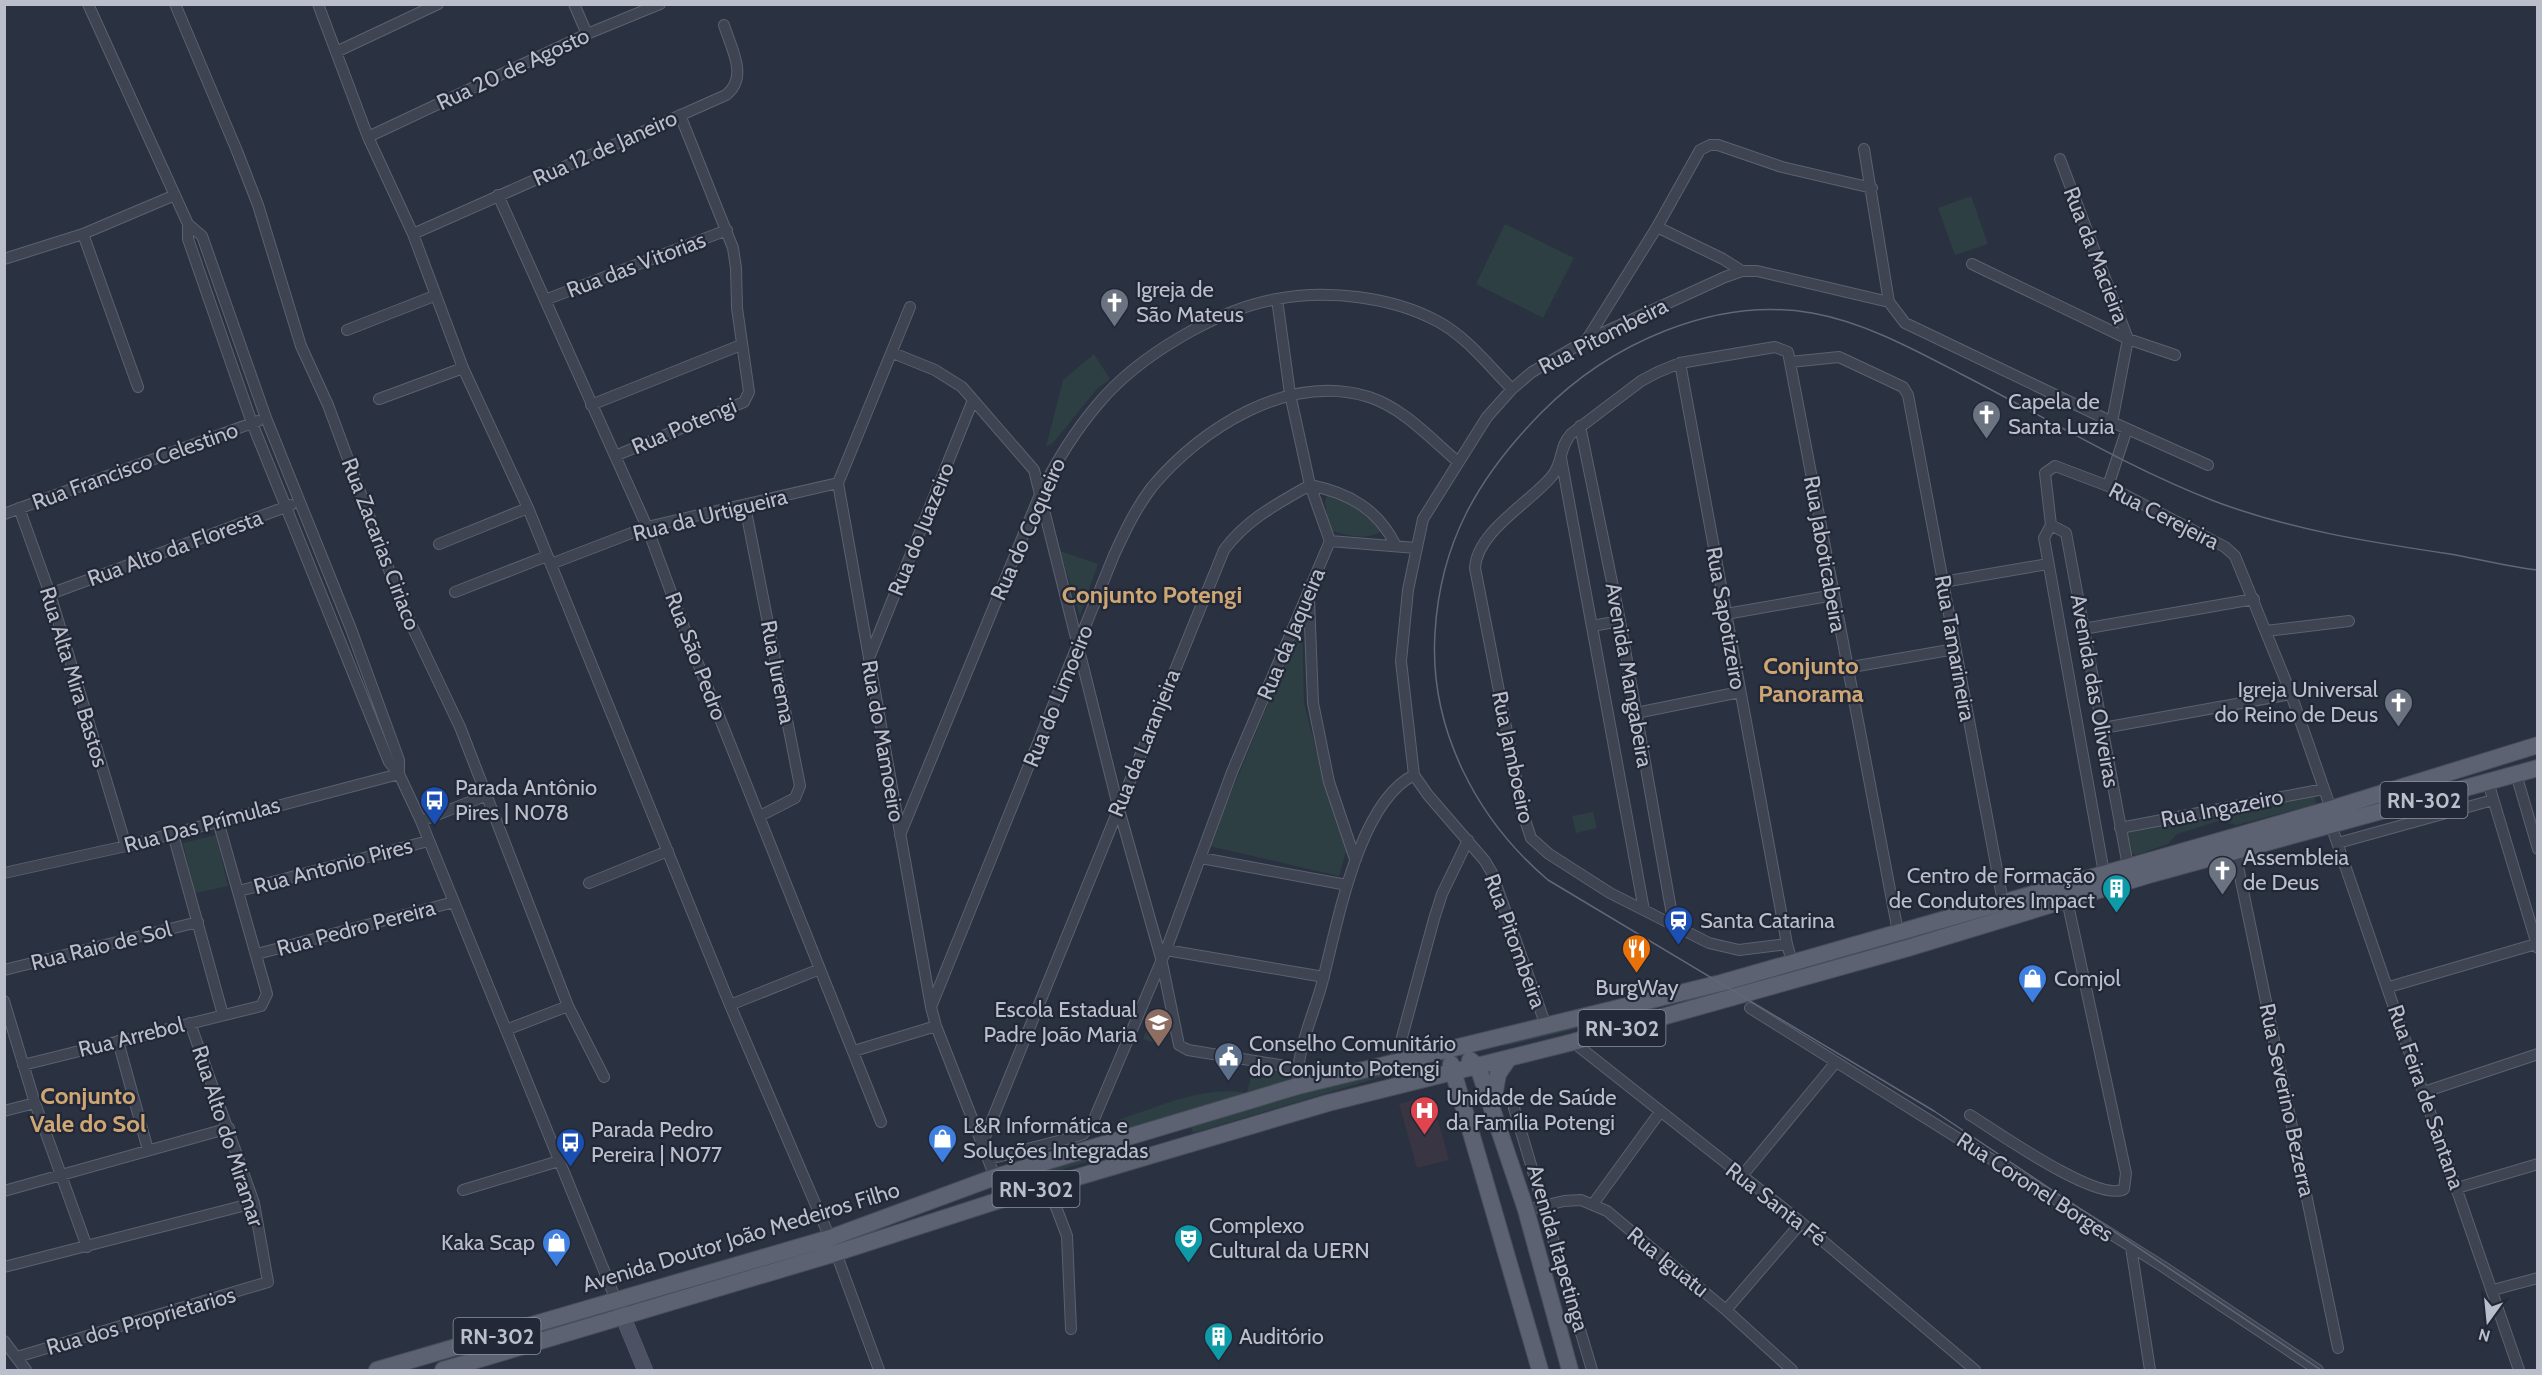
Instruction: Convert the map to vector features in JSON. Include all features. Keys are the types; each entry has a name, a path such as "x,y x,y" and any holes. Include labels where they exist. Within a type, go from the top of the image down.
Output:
{"main road":[{"name":"Avenida Doutor João Medeiros Filho","path":"377,1371 616,1300 948,1216 1328,1103 1573,1042 1908,948 2235,852 2538,745"},
{"path":"2488,782 2488,772 2494,766 2538,752"},
{"name":"Avenida Doutor João Medeiros Filho","path":"443,1371 622,1317 833,1245 995,1177 1182,1123 1298,1086 1454,1051 1511,1034 1721,983 2128,866 2488,782 2538,768"},
{"path":"1478,1067 1454,1051 1450,1066 1540,1371"},
{"path":"1491,1111 1498,1074 1509,1058"},
{"name":"Avenida Itapetinga","path":"1478,1067 1526,1210 1570,1371"},
{"path":"1108,1168 1127,1152 1174,1138 1181,1132 1182,1123"},
{"path":"948,1216 947,1203 1002,1181 1023,1168"},
{"path":"616,1300 645,1371"}],"street":[{"path":"88,4 188,224 188,239 252,423 285,507 389,762 399,774 421,820 616,1300"},
{"name":"Rua Zacarias Ciriaco","path":"175,4 258,205 301,346 328,405 402,604 460,727 517,868 568,1006 604,1077"},
{"path":"318,4 368,137 413,234 434,296 463,368 528,508 730,1005 833,1245 879,1371"},
{"path":"336,52 438,4"},
{"path":"574,4 587,34"},
{"name":"Rua 20 de Agosto","path":"368,137 587,34 660,4"},
{"name":"Rua 12 de Janeiro","path":"413,234 726,95 736,86 739,72 724,25"},
{"path":"591,405 741,345 736,268 727,230 680,115"},
{"path":"1585,341 1656,227 1700,150 1710,145 1718,146 1782,167 1872,188"},
{"path":"1864,149 1889,302 1905,323 2112,422 2208,465"},
{"name":"Rua da Macieira","path":"2060,159 2128,339 2112,422"},
{"path":"4,259 82,234 175,195"},
{"name":"Rua São Pedro","path":"498,195 647,527 689,641 881,1122"},
{"path":"188,224 202,236 266,417 351,629 399,760 399,774"},
{"path":"1656,227 1723,259 1742,271"},
{"name":"Rua das Vitorias","path":"544,300 727,230"},
{"path":"82,234 138,387"},
{"path":"1972,264 2128,339 2175,355"},
{"name":"Rua Pitombeira","path":"1546,1026 1492,873 1468,840 1428,795 1414,774 1401,661 1405,613 1416,548 1427,509 1487,417 1512,388 1532,372 1585,341 1742,271 1772,274 1889,302"},
{"path":"347,330 434,296"},
{"name":"Rua do Coqueiro","path":"900,835 1041,492 1060,454 1099,402 1136,369 1168,345 1248,306 1303,296 1354,298 1411,310 1438,322 1464,341 1512,388"},
{"name":"Rua da Jaqueira","path":"989,1159 1074,1137 1090,1129 1163,954 1232,772 1330,541 1310,485 1290,394 1277,299"},
{"path":"838,483 910,307"},
{"name":"Rua Potengi","path":"615,456 744,402 749,392 741,345"},
{"path":"1561,458 1564,441 1580,426 1641,381 1680,363 1775,347 1781,347 1789,357"},
{"path":"893,353 935,370 962,387 1034,470 1118,806 1163,954 1179,1045 1188,1050 1298,1068"},
{"name":"Rua Tamarineira","path":"1789,357 1839,357 1903,387 1908,394 2003,902"},
{"name":"Rua Jaboticabeira","path":"1789,357 1846,668 1898,932"},
{"name":"Rua Sapotizeiro","path":"1680,363 1787,944"},
{"path":"379,399 463,368"},
{"name":"Rua do Limoeiro","path":"931,1007 1114,555 1132,515 1151,488 1197,442 1259,407 1290,394 1335,392 1368,397 1389,405 1457,461"},
{"name":"Rua do Juazeiro","path":"868,658 973,400"},
{"name":"Rua Francisco Celestino","path":"4,514 266,417"},
{"name":"Avenida Mangabeira","path":"1580,426 1620,621 1674,926"},
{"path":"2108,486 2127,429"},
{"name":"Avenida Mangabeira","path":"1561,458 1644,910"},
{"name":"Rua Jamboeiro","path":"1561,458 1551,478 1513,510 1479,553 1475,568 1523,814 1531,838 1549,854 1595,885 1709,944 1729,949 1787,944"},
{"name":"Rua Cerejeira","path":"2045,476 2046,470 2060,466 2108,486 2231,552 2254,599 2291,694 2324,789 2331,817"},
{"name":"Avenida das Oliveiras","path":"2045,476 2051,525 2044,538 2104,873"},
{"name":"Rua da Urtigueira","path":"455,591 647,527 838,483"},
{"name":"Rua do Mamoeiro","path":"838,483 931,1007 936,1026 995,1177"},
{"path":"1310,485 1344,494 1360,502 1388,530 1396,546"},
{"name":"Rua da Laranjeira","path":"983,1142 1224,550 1239,531 1258,514 1310,485"},
{"name":"Rua Alto da Floresta","path":"50,594 300,502"},
{"name":"Rua Jurema","path":"745,506 800,786 795,798 760,816"},
{"name":"Rua Alta Mira Bastos","path":"19,508 50,594 126,846"},
{"path":"439,544 528,508"},
{"name":"Avenida das Oliveiras","path":"2051,525 2066,533 2128,866"},
{"path":"1330,541 1416,548"},
{"path":"1943,582 2048,564"},
{"path":"1309,593 1312,703 1329,782 1355,859"},
{"path":"1726,614 1834,595"},
{"path":"2083,629 2254,599"},
{"path":"1592,626 1620,621"},
{"path":"2266,631 2349,621"},
{"path":"336,635 351,629"},
{"path":"1846,668 1955,649"},
{"path":"1636,713 1740,692"},
{"path":"2103,728 2291,694"},
{"name":"Rua Das Prímulas","path":"4,873 126,846 399,774"},
{"path":"1298,1086 1298,1068 1355,859 1388,794 1400,782 1414,774"},
{"path":"2516,774 2538,849"},
{"path":"2389,987 2537,946 2488,782"},
{"name":"Rua Ingazeiro","path":"2120,828 2324,789"},
{"path":"421,820 486,796"},
{"path":"2338,843 2493,800"},
{"name":"Rua Feira de Santana","path":"2331,817 2519,1371"},
{"path":"218,821 258,954"},
{"path":"173,834 223,1015"},
{"path":"1401,1062 1434,919 1442,894 1468,840"},
{"name":"Rua Antonio Pires","path":"238,891 428,841"},
{"path":"589,884 668,850"},
{"name":"Rua Severino Bezerra","path":"2235,852 2338,1348"},
{"path":"1201,858 1347,885"},
{"path":"1970,1115 2069,1176 2104,1191 2119,1192 2124,1189 2126,1173 2067,900"},
{"name":"Rua Pedro Pereira","path":"258,954 454,902"},
{"name":"Rua Raio de Sol","path":"4,970 198,922"},
{"path":"1787,944 1792,963"},
{"name":"Rua Arrebol","path":"23,1065 261,1006 267,994 258,954"},
{"path":"1163,954 1324,977"},
{"path":"730,1005 820,969"},
{"path":"4,1001 9,1034 23,1065 87,1247"},
{"path":"506,1030 568,1006"},
{"name":"Rua Coronel Borges","path":"1750,1008 2131,1247 2318,1371"},
{"name":"Rua Alto do Miramar","path":"190,1023 254,1203 269,1276 266,1284"},
{"path":"854,1051 936,1026"},
{"path":"118,1041 148,1150"},
{"name":"Rua Santa Fé","path":"1573,1042 1801,1223 1975,1371"},
{"path":"2424,1092 2538,1054"},
{"path":"1741,1177 1836,1062"},
{"path":"4,1111 35,1103"},
{"name":"Avenida Itapetinga","path":"1515,1108 1592,1371"},
{"path":"1526,1210 1581,1200 1593,1204 1660,1112"},
{"path":"4,1191 229,1128"},
{"path":"464,1190 559,1161"},
{"path":"2457,1188 2538,1164"},
{"path":"1048,1186 1067,1236 1071,1329"},
{"path":"4,1267 254,1203"},
{"name":"Rua Iguatu","path":"1593,1204 1607,1211 1726,1310 1792,1371"},
{"path":"1726,1310 1801,1223"},
{"path":"2131,1247 2150,1371"},
{"path":"2493,1290 2538,1278"},
{"name":"Rua dos Proprietarios","path":"16,1357 266,1284"},
{"path":"4,1341 26,1371"}],"shaded area":[{"path":"1971,196 1988,244 1955,255 1938,208"},
{"path":"1505,224 1574,258 1543,318 1476,284"},
{"path":"1094,354 1110,379 1097,389 1053,443 1046,447 1063,380"},
{"path":"1328,491 1363,512 1383,530 1364,537 1330,530 1325,503"},
{"path":"1060,551 1098,564 1080,616"},
{"path":"1302,622 1304,703 1321,768 1348,845 1339,876 1209,846"},
{"path":"2315,796 2316,804 2237,825 2219,821 2177,834 2168,844 2136,855 2130,853 2126,831"},
{"path":"1593,812 1597,828 1576,833 1572,816"},
{"path":"216,835 228,886 195,893 183,843"},
{"path":"1702,995 1634,1015 1501,1047 1543,1027"},
{"path":"1151,1019 1169,1026 1162,1045 1143,1039"},
{"path":"1254,1064 1296,1071 1295,1082 1122,1135 1118,1120 1165,1104 1214,1092 1247,1093"},
{"path":"1411,1068 1193,1133 1190,1124 1350,1077"},
{"name":"Unidade de Saúde da Família Potengi","path":"1431,1095 1449,1160 1417,1168 1399,1104"},
{"path":"1135,1143 1101,1158 1000,1187 1010,1180"}],"tram line":[{"path":"2321,1370 1934,1111 1548,880 1522,856 1499,829 1479,800 1462,769 1449,737 1440,703 1435,668 1438,600 1445,569 1454,540 1482,486 1519,437 1568,388 1598,366 1665,331 1701,319 1738,312 1775,310 1831,317 1889,338 2149,473 2181,488 2243,511 2330,534 2538,570"}],"place":[{"name":"Igreja de São Mateus","path":"1115,328"},
{"name":"Capela de Santa Luzia","path":"1987,440"},
{"name":"Igreja Universal do Reino de Deus","path":"2399,728"},
{"name":"Parada Antônio Pires | N078","path":"434,826"},
{"name":"Assembleia de Deus","path":"2222,896"},
{"name":"Centro de Formação de Condutores Impact","path":"2116,914"},
{"name":"Santa Catarina","path":"1679,946"},
{"name":"BurgWay","path":"1637,974"},
{"name":"Comjol","path":"2033,1004"},
{"name":"Escola Estadual Padre João Maria","path":"1158,1048"},
{"name":"Conselho Comunitário do Conjunto Potengi","path":"1228,1082"},
{"name":"Unidade de Saúde da Família Potengi","path":"1425,1136"},
{"name":"L&R Informática e Soluções Integradas","path":"942,1164"},
{"name":"Parada Pedro Pereira | N077","path":"570,1168"},
{"name":"Complexo Cultural da UERN","path":"1188,1264"},
{"name":"Kaka Scap","path":"556,1268"},
{"name":"Auditório","path":"1218,1362"}],"district":[{"name":"Conjunto Potengi","path":"1152,594"},
{"name":"Conjunto Panorama","path":"1811,679"},
{"name":"Conjunto Vale do Sol","path":"88,1109"}]}
